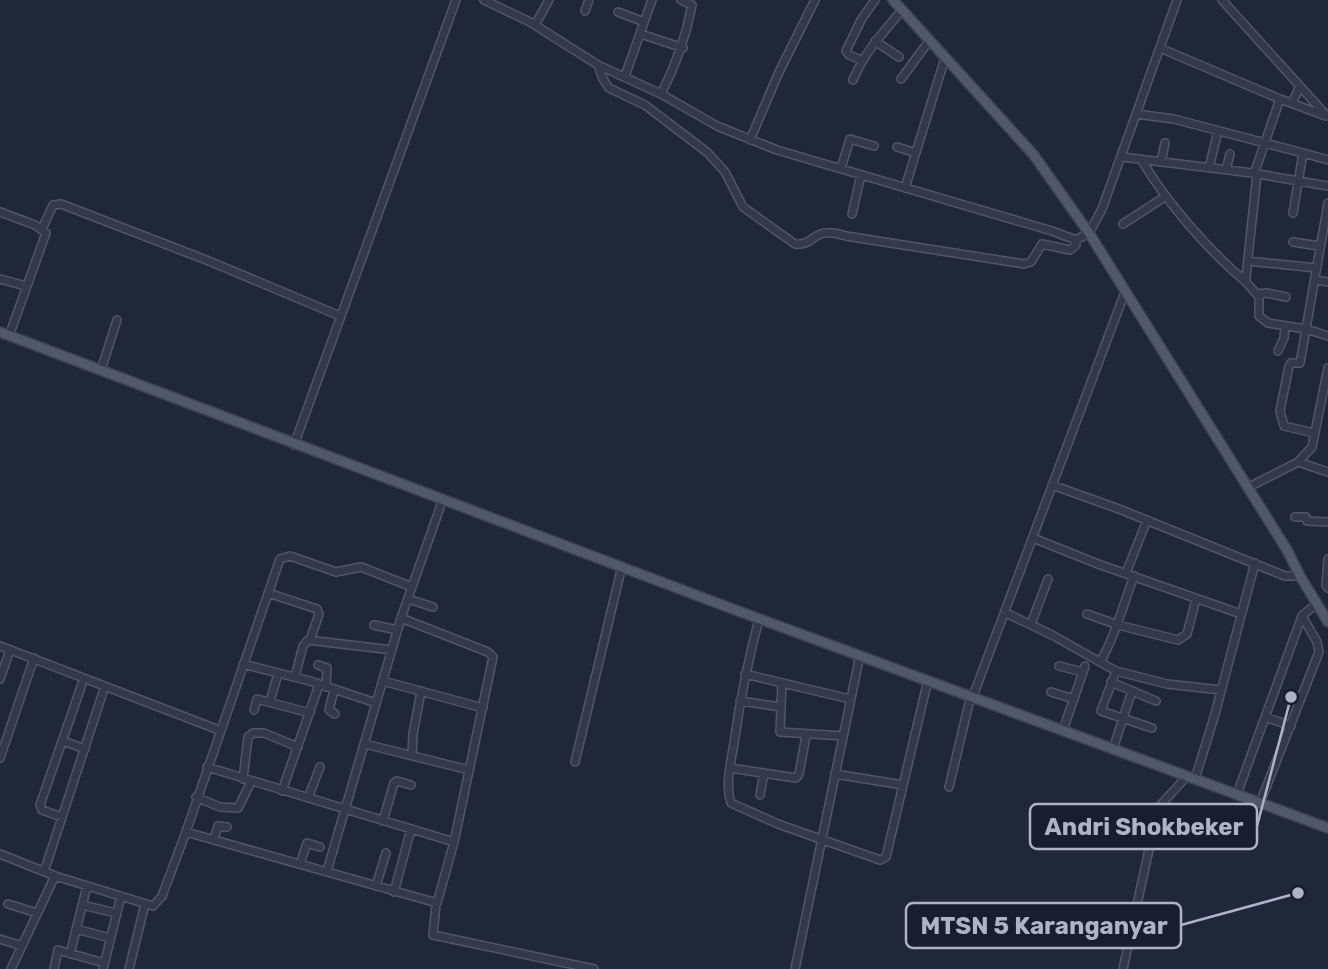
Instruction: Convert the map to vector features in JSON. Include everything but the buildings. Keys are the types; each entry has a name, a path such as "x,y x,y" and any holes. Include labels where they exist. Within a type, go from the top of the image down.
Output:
{"main road":[{"path":"893,0 1034,154 1092,229 1125,292 1252,485 1300,576 1328,622"},
{"path":"4,334 759,619 1328,828"}],"street":[{"path":"294,444 456,0"},
{"path":"484,0 535,26 598,65 750,140 1076,240"},
{"path":"535,26 549,0"},
{"path":"585,11 589,0"},
{"path":"625,76 652,0"},
{"path":"661,94 683,48 692,5 681,0"},
{"path":"750,140 814,0"},
{"path":"862,60 846,51 861,20 875,0"},
{"path":"598,65 609,88 645,105 708,153 725,172 743,207 795,244 804,244 817,234 832,232 1024,264 1031,262 1042,244 1070,250 1076,245 1076,240 1092,229 1122,157 1177,0"},
{"path":"1223,0 1327,117"},
{"path":"853,80 875,41 902,10"},
{"path":"618,12 644,22"},
{"path":"641,34 683,48"},
{"path":"875,41 898,57"},
{"path":"901,79 929,41"},
{"path":"1160,48 1327,117"},
{"path":"905,188 945,58"},
{"path":"1292,103 1300,86"},
{"path":"1246,282 1255,174 1280,99"},
{"path":"1136,114 1174,119 1328,160"},
{"path":"1209,168 1218,131"},
{"path":"841,168 850,139 874,146"},
{"path":"1161,162 1164,143"},
{"path":"897,147 916,153"},
{"path":"1293,213 1303,153"},
{"path":"1226,170 1230,154"},
{"path":"1122,157 1328,186"},
{"path":"1141,159 1166,195 1219,258 1257,294 1261,319 1328,336"},
{"path":"852,214 861,175"},
{"path":"1123,224 1166,195"},
{"path":"1314,433 1284,426 1281,416 1289,366 1292,363 1300,363 1328,203"},
{"path":"42,229 52,205 61,204 209,261 340,316"},
{"path":"0,212 45,231 26,286 4,334"},
{"path":"1293,242 1323,243"},
{"path":"1248,261 1317,268"},
{"path":"0,279 26,286"},
{"path":"1315,280 1328,282"},
{"path":"949,787 972,696 1006,613 1125,292"},
{"path":"1257,294 1286,297"},
{"path":"101,370 117,320"},
{"path":"1278,351 1284,338 1284,326"},
{"path":"1252,485 1298,461 1311,451 1328,368"},
{"path":"1319,412 1328,415"},
{"path":"1298,461 1328,472"},
{"path":"1052,485 1147,520 1284,576 1300,576"},
{"path":"327,871 397,630 443,499"},
{"path":"1295,517 1306,517 1307,521 1328,522"},
{"path":"1126,573 1147,520"},
{"path":"1033,538 1241,614"},
{"path":"0,854 55,876 153,906 159,901 186,832 278,562 286,555 335,572 360,566 412,587"},
{"path":"1327,586 1328,559"},
{"path":"1123,969 1159,805 1191,777 1221,690 1255,563"},
{"path":"575,762 622,566"},
{"path":"1100,662 1112,642 1115,624 1134,576"},
{"path":"1031,624 1048,579"},
{"path":"268,593 317,609 310,640 303,646 295,677"},
{"path":"408,598 432,607"},
{"path":"1087,614 1173,640 1182,639 1187,634 1196,599"},
{"path":"1237,794 1302,616 1316,604"},
{"path":"1006,613 1116,671 1167,684 1221,690"},
{"path":"1260,803 1319,650 1302,616"},
{"path":"401,618 491,654 493,664 454,842 436,904 433,936 594,969"},
{"path":"759,619 740,701 729,793 731,803 778,824 884,860 928,680"},
{"path":"374,625 397,630"},
{"path":"310,640 392,650"},
{"path":"0,646 219,730"},
{"path":"0,679 10,650"},
{"path":"795,969 860,655"},
{"path":"0,758 34,658"},
{"path":"243,664 295,677 376,703"},
{"path":"318,664 328,670 326,687 329,710 335,714"},
{"path":"1059,666 1084,669 1063,730"},
{"path":"1116,671 1101,710 1152,728"},
{"path":"270,701 278,674"},
{"path":"745,674 850,699"},
{"path":"383,681 483,708"},
{"path":"1111,682 1156,701"},
{"path":"782,683 779,732 806,736 843,736"},
{"path":"62,817 40,807 82,684"},
{"path":"282,791 310,713 326,687"},
{"path":"1114,749 1132,691"},
{"path":"44,872 103,692"},
{"path":"412,755 421,692"},
{"path":"1051,692 1074,699"},
{"path":"254,710 257,699 310,713"},
{"path":"740,701 781,707"},
{"path":"1265,717 1291,726"},
{"path":"196,797 220,807 238,808 247,780 248,737 253,733 264,733 298,747"},
{"path":"730,768 792,779 798,776 806,736"},
{"path":"63,741 85,749"},
{"path":"365,744 470,770"},
{"path":"308,798 320,767"},
{"path":"207,768 454,842"},
{"path":"760,795 764,773"},
{"path":"835,774 903,785"},
{"path":"383,821 394,783 397,781 411,785"},
{"path":"214,839 218,827 227,827"},
{"path":"394,892 411,829"},
{"path":"186,832 436,904"},
{"path":"300,864 306,843 320,847"},
{"path":"376,886 386,853"},
{"path":"11,969 55,876"},
{"path":"70,954 87,886"},
{"path":"54,969 58,950 104,966 121,897"},
{"path":"8,904 37,913"},
{"path":"129,969 145,904"},
{"path":"82,905 116,914"},
{"path":"76,929 110,938"},
{"path":"0,939 22,946"}],"place":[{"name":"Andri Shokbeker","path":"1291,697"},
{"name":"MTSN 5 Karanganyar","path":"1298,893"}]}
